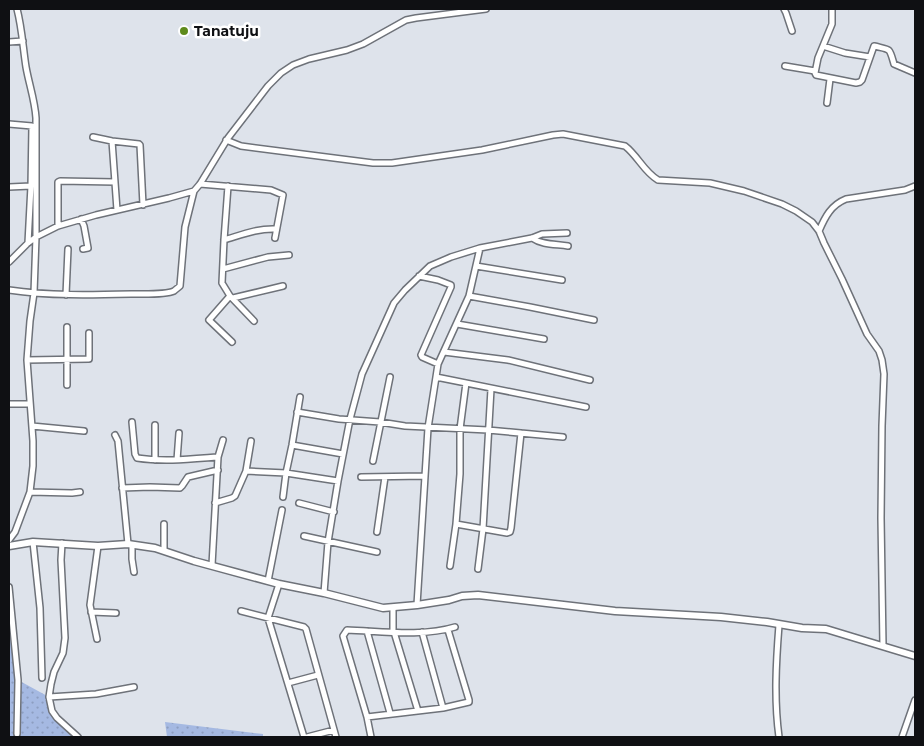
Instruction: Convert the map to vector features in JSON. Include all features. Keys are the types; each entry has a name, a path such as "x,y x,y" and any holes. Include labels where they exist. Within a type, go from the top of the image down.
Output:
{"street":[{"path":"9,540 15,532 30,492 33,466 27,360 34,293 36,118 17,9"},
{"path":"9,290 66,295 148,294 174,291 180,286 185,227 194,191 226,140 268,86 281,73 293,65 309,59 363,44 406,20 486,9"},
{"path":"784,9 792,31"},
{"path":"832,9 832,24 818,58 816,75 830,79 860,82 874,46 887,48 892,53 894,64 915,73"},
{"path":"9,42 23,41"},
{"path":"823,46 845,53 870,57"},
{"path":"785,66 816,71"},
{"path":"827,103 830,79"},
{"path":"9,124 32,126 28,243"},
{"path":"226,140 241,146 383,163 482,150 563,134 625,146 641,162 646,170 658,180 710,183 744,191 782,204 812,222 819,231 867,334 879,351 882,360 884,374 882,435 883,646"},
{"path":"93,137 140,145 143,205"},
{"path":"112,141 117,210"},
{"path":"58,226 58,182 115,182"},
{"path":"200,184 271,190 283,195 275,238"},
{"path":"9,187 31,186"},
{"path":"228,186 222,283 231,297 254,321"},
{"path":"819,231 829,212 840,201 905,190 915,186"},
{"path":"9,262 36,237 58,226 194,191"},
{"path":"81,219 88,248 83,249"},
{"path":"224,240 265,228 276,229"},
{"path":"324,593 328,542 350,419 362,374 394,303 419,276 436,262 480,248 532,238 542,234 567,233"},
{"path":"532,238 536,241 568,246"},
{"path":"417,605 428,428 438,364 470,296 480,248"},
{"path":"66,295 68,249"},
{"path":"223,269 268,257 289,255"},
{"path":"476,266 562,280"},
{"path":"419,276 438,280 451,287 421,355 438,364"},
{"path":"232,342 210,320 231,297 282,286"},
{"path":"470,296 594,320"},
{"path":"456,324 544,339"},
{"path":"67,327 67,385"},
{"path":"27,360 89,359 89,333"},
{"path":"444,352 508,360 590,380"},
{"path":"373,461 390,377"},
{"path":"436,377 586,407"},
{"path":"450,566 456,524 460,474 460,429 466,383"},
{"path":"478,569 483,529 491,389"},
{"path":"283,497 300,397"},
{"path":"9,404 30,404"},
{"path":"297,412 338,419 405,426 488,430 563,437"},
{"path":"132,422 137,458 177,460 218,457"},
{"path":"155,425 155,460"},
{"path":"32,426 84,431"},
{"path":"177,460 179,433"},
{"path":"456,524 507,533 511,530 522,433"},
{"path":"115,435 118,441 122,488 134,572"},
{"path":"212,565 218,457 223,440"},
{"path":"215,503 235,496 246,471 251,441"},
{"path":"292,445 343,454"},
{"path":"122,488 180,488 188,477 218,470"},
{"path":"246,471 286,473 338,481"},
{"path":"377,532 386,476"},
{"path":"360,477 425,476"},
{"path":"30,492 80,492"},
{"path":"299,503 334,512"},
{"path":"268,581 282,510"},
{"path":"164,524 164,550"},
{"path":"304,536 377,552"},
{"path":"9,546 33,542 98,546 130,544 164,550 194,561 279,584 383,608 417,605 462,596 478,595 615,611 721,617 802,628 826,629 915,656"},
{"path":"33,542 40,608 42,678"},
{"path":"62,543 61,560 66,638 64,653 54,672 50,698 52,711 57,718 78,737"},
{"path":"97,639 90,605 98,546"},
{"path":"279,584 268,618 305,737 334,730"},
{"path":"9,587 18,680 17,734"},
{"path":"393,608 393,632 418,711"},
{"path":"240,611 305,628 336,737"},
{"path":"91,612 116,613"},
{"path":"779,625 776,662 779,737"},
{"path":"371,737 343,636 347,630 422,632 448,630 455,627"},
{"path":"367,630 390,713"},
{"path":"367,717 443,708 469,701 448,630"},
{"path":"422,632 443,708"},
{"path":"288,683 318,675"},
{"path":"50,698 96,694 134,687"},
{"path":"902,737 915,700"}],"shaded area":[{"path":"9,602 18,680 49,697 52,711 78,737 9,737"},
{"path":"165,722 263,734 263,737 167,737"}],"place":[{"name":"Tanatuju","path":"184,31"}]}
